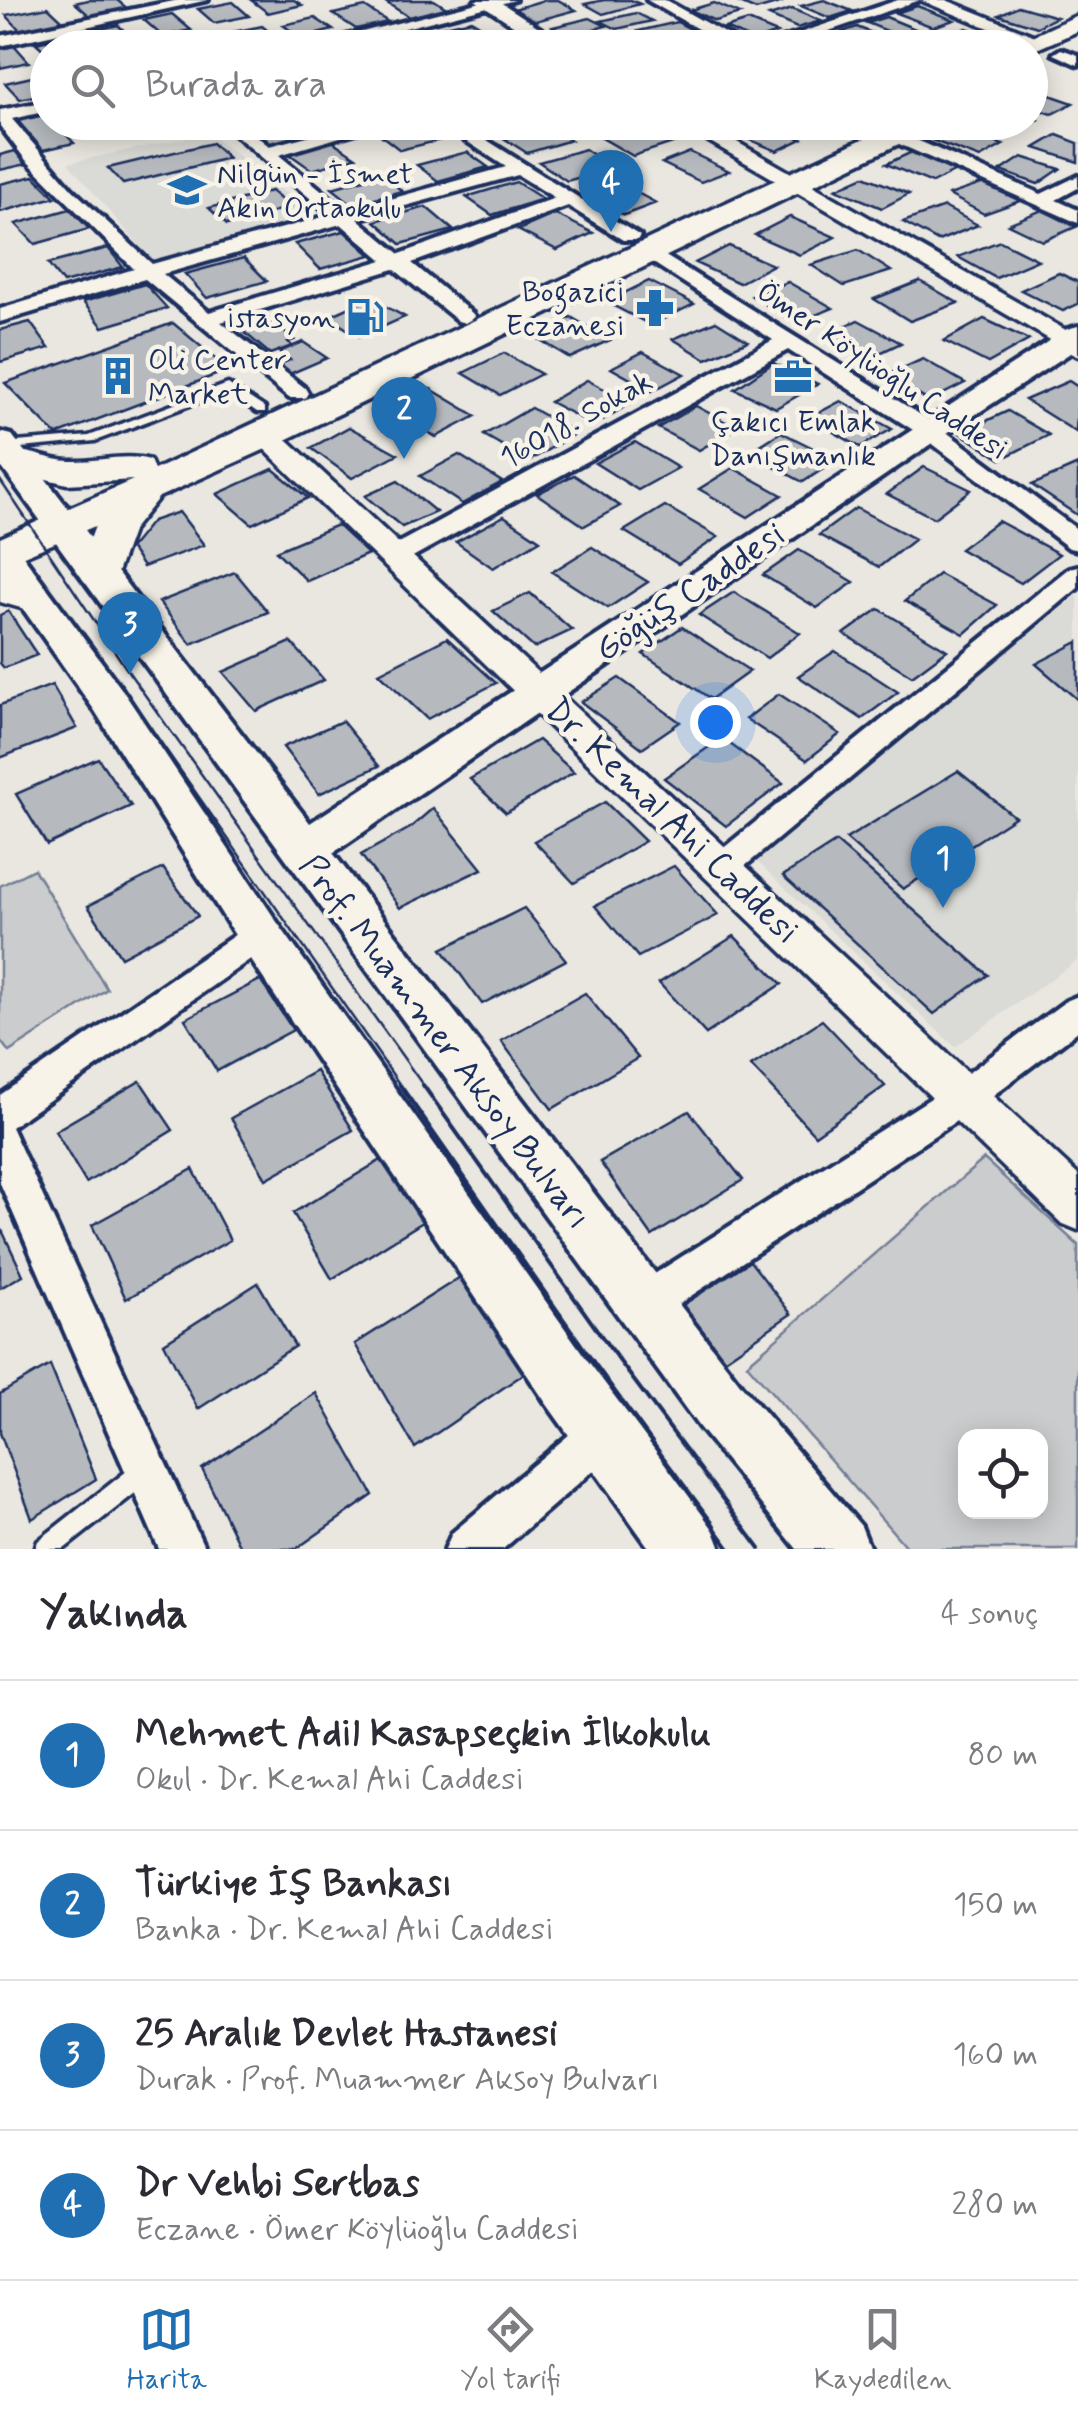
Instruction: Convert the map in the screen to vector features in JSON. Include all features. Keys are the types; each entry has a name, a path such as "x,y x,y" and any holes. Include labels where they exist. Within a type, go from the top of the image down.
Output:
{"main road":[{"path":"1048,35 1078,22"},
{"path":"1048,62 1072,53"},
{"path":"689,1549 604,1433 260,935 109,701 5,561 58,516 868,140"},
{"path":"264,423 297,393 465,317 641,245"},
{"name":"Göğüş Caddesi","path":"302,850 929,430 1074,341"},
{"path":"6,450 67,473 142,478"},
{"name":"Prof. Muammer Aksoy Bulvarı","path":"6,450 720,1406 838,1549"},
{"path":"99,572 114,527 142,478"}],"street":[{"path":"57,30 201,0"},
{"path":"662,4 700,0"},
{"path":"819,30 913,0"},
{"path":"929,0 996,30"},
{"path":"388,30 495,2 536,30"},
{"path":"662,4 710,30"},
{"path":"0,42 30,36"},
{"path":"30,110 0,116 64,192 146,272 297,393"},
{"path":"252,140 465,317"},
{"path":"268,152 314,140"},
{"name":"Ömer Köylüoğlu Caddesi","path":"475,140 929,430 1078,542"},
{"path":"716,140 1074,341"},
{"path":"922,140 1078,217"},
{"path":"0,316 522,168"},
{"path":"1043,200 1078,181"},
{"path":"206,320 399,262 570,199"},
{"name":"16018. Sokak","path":"398,554 786,342"},
{"name":"Dr. Kemal Ahi Caddesi","path":"264,423 721,868 966,1095 1078,1207"},
{"path":"721,868 1078,574"},
{"path":"0,1116 260,935"},
{"path":"645,1303 966,1095 1078,1011"},
{"path":"0,1140 182,1549"},
{"path":"468,1549 604,1433"}],"lane":[{"path":"6,450 91,439 228,387 264,423"},
{"path":"46,1549 146,1469"}],"shaded area":[{"name":"Nilgün - İsmet Akın Ortaokulu","path":"176,140 218,140 316,217 155,264 68,163"},
{"path":"1078,595 1078,960 955,1047 752,857"},
{"path":"34,869 107,989 9,1052 0,1040 0,886"},
{"path":"984,1159 1078,1245 1078,1549 908,1549 747,1364"}],"building":[{"path":"117,0 129,10 91,17 75,3"},
{"path":"251,0 294,0 302,5 268,13"},
{"path":"434,0 448,9 409,17 387,3"},
{"path":"558,0 576,10 536,21 514,9"},
{"path":"604,0 640,4 603,14 585,4"},
{"path":"733,0 773,0 780,3 756,10"},
{"path":"824,0 852,11 830,18 801,6"},
{"path":"233,2 249,16 214,23 198,9"},
{"path":"714,3 740,14 715,21 690,10"},
{"path":"917,6 954,20 933,27 896,13"},
{"path":"1018,6 1057,17 1037,27 999,15"},
{"path":"48,7 64,22 21,31 6,15"},
{"path":"365,7 388,22 356,29 333,14"},
{"path":"792,9 821,21 797,28 769,16"},
{"path":"636,13 652,21 617,29 601,21"},
{"path":"172,14 191,30 155,30 144,20"},
{"path":"886,17 918,30 884,30 867,23"},
{"path":"315,18 333,30 290,30 283,25"},
{"path":"590,18 606,26 591,30 553,27"},
{"path":"471,20 486,29 434,30"},
{"path":"748,21 770,30 729,30 725,28"},
{"path":"677,22 692,30 643,30"},
{"path":"118,25 123,30 96,30"},
{"path":"15,46 29,62 0,68 0,49"},
{"path":"30,77 30,97 20,99 5,83"},
{"path":"1048,94 1073,103 1048,113"},
{"path":"30,118 30,135 18,121"},
{"path":"1057,135 1078,143 1078,162 1035,148"},
{"path":"34,140 74,143 43,150"},
{"path":"267,140 293,140 272,145"},
{"path":"387,140 441,140 400,150"},
{"path":"507,140 571,140 527,153"},
{"path":"605,140 676,142 633,156"},
{"path":"750,140 800,140 777,151"},
{"path":"989,140 1003,145 980,158 934,141"},
{"path":"332,141 356,157 312,170 288,153"},
{"path":"212,143 228,158 123,184 108,168"},
{"path":"585,149 613,168 567,181 539,162"},
{"path":"15,151 27,164 0,170 0,155"},
{"path":"914,151 960,169 932,183 886,164"},
{"path":"467,152 488,167 438,181 417,165"},
{"path":"690,152 729,171 701,182 662,163"},
{"path":"1022,157 1060,169 1038,184 1001,171"},
{"path":"382,174 402,191 352,204 332,188"},
{"path":"34,176 55,197 0,212 0,184"},
{"path":"864,176 909,194 882,208 836,189"},
{"path":"516,182 543,199 492,215 466,197"},
{"path":"619,183 656,203 624,215 587,194"},
{"path":"984,183 1020,201 984,214 949,195"},
{"path":"271,191 290,207 227,225 209,208"},
{"path":"426,207 453,230 401,244 375,221"},
{"path":"944,207 978,225 938,241 903,222"},
{"path":"70,209 89,229 35,244 16,224"},
{"path":"1042,210 1076,227 1043,241 1008,224"},
{"path":"555,214 593,233 557,250 518,230"},
{"path":"790,217 835,237 800,255 755,235"},
{"path":"344,231 371,255 320,269 295,244"},
{"path":"1000,241 1038,260 996,278 958,257"},
{"path":"729,246 773,265 739,283 695,263"},
{"path":"108,248 123,267 63,283 48,264"},
{"path":"858,250 891,271 844,286 811,265"},
{"path":"244,258 267,281 207,298 185,274"},
{"path":"1059,273 1078,282 1078,304 1063,311 1021,290"},
{"path":"649,281 694,304 651,325 606,302"},
{"path":"920,281 958,303 910,321 874,299"},
{"path":"788,282 833,308 796,323 752,296"},
{"path":"145,284 167,308 103,327 83,302"},
{"path":"370,298 405,317 360,337 328,317"},
{"path":"571,317 610,340 570,358 532,335"},
{"path":"268,318 294,340 288,342 292,346 270,354 239,328"},
{"path":"984,319 1029,340 988,363 944,341"},
{"path":"858,320 901,343 865,360 823,337"},
{"path":"716,321 748,341 706,359 673,339"},
{"path":"30,322 49,348 0,362 0,330"},
{"name":"Oli Center Market","path":"173,323 229,370 56,435 5,383"},
{"path":"303,342 327,358 285,376 273,367 290,360 279,352"},
{"path":"643,352 684,374 652,391 611,368"},
{"path":"504,353 541,374 500,395 463,373"},
{"path":"923,359 965,383 929,401 886,376"},
{"path":"773,363 818,384 776,408 735,389"},
{"path":"587,380 631,403 594,425 550,402"},
{"path":"1069,381 1078,387 1076,432 1025,400"},
{"path":"431,389 476,416 436,437 391,409"},
{"path":"841,401 892,429 860,447 809,418"},
{"path":"696,406 737,428 699,450 658,428"},
{"path":"531,408 576,433 529,461 484,435"},
{"path":"1008,411 1049,435 1001,459 960,433"},
{"path":"349,427 398,454 352,478 311,448"},
{"path":"781,432 837,460 803,482 748,453"},
{"path":"635,442 678,468 638,490 595,463"},
{"path":"459,455 502,482 462,504 420,476"},
{"path":"1078,465 1078,515 1032,485"},
{"path":"924,467 971,490 934,518 887,494"},
{"path":"733,468 782,495 748,517 699,489"},
{"path":"273,469 308,498 252,524 217,494"},
{"path":"574,475 620,506 584,526 537,494"},
{"path":"398,481 436,512 402,527 365,496"},
{"path":"665,506 718,537 678,564 624,531"},
{"path":"856,508 915,539 879,567 819,535"},
{"path":"179,512 204,545 143,567 130,548 152,521"},
{"path":"504,516 540,540 493,568 456,542"},
{"path":"998,521 1059,554 1021,583 960,549"},
{"path":"337,525 368,554 307,581 276,551"},
{"path":"592,547 648,582 608,608 552,572"},
{"path":"799,550 854,582 817,608 763,575"},
{"path":"235,572 268,612 191,644 159,602"},
{"path":"939,574 997,605 964,634 905,601"},
{"path":"734,592 800,633 767,658 699,615"},
{"path":"530,593 572,630 534,648 493,611"},
{"path":"879,609 947,650 912,676 844,634"},
{"path":"8,611 37,655 4,668 0,663 0,615"},
{"path":"682,627 750,671 711,699 643,654"},
{"path":"447,638 496,683 427,719 379,673"},
{"path":"291,642 324,680 256,711 223,672"},
{"path":"1078,642 1078,700 1036,664"},
{"path":"835,651 898,692 862,719 798,676"},
{"path":"619,678 680,722 642,748 581,702"},
{"path":"52,685 77,728 0,758 0,705"},
{"path":"779,694 840,734 807,760 746,719"},
{"path":"342,721 379,766 319,794 283,747"},
{"path":"722,738 783,783 726,826 664,778"},
{"path":"538,740 574,772 506,813 470,779"},
{"path":"98,758 131,806 47,845 16,794"},
{"path":"958,771 1015,817 903,889 846,839"},
{"path":"605,802 645,841 574,883 534,841"},
{"path":"433,808 482,869 400,908 361,855 410,828"},
{"path":"836,842 988,975 934,1014 783,876"},
{"path":"674,866 718,915 638,957 595,906"},
{"path":"163,868 198,916 121,957 88,906"},
{"path":"524,908 566,960 482,1004 442,949"},
{"path":"734,936 782,984 706,1034 659,983"},
{"path":"260,980 293,1030 217,1071 185,1019"},
{"path":"585,993 638,1058 552,1109 501,1041"},
{"path":"822,1020 885,1086 815,1135 751,1066"},
{"path":"316,1071 353,1130 266,1179 231,1118"},
{"path":"140,1081 173,1130 86,1183 55,1131"},
{"path":"689,1111 743,1180 652,1236 600,1162"},
{"path":"383,1159 424,1221 332,1279 293,1213"},
{"path":"193,1169 230,1240 126,1299 92,1225"},
{"path":"0,1226 23,1275 0,1288"},
{"path":"750,1261 791,1314 709,1370 669,1314"},
{"path":"462,1276 525,1373 415,1448 355,1344"},
{"path":"258,1283 295,1346 198,1409 164,1343"},
{"path":"50,1365 96,1479 32,1519 0,1433 0,1394"},
{"path":"316,1393 373,1495 296,1549 241,1549 202,1469"}],"tram line":[{"path":"0,480 130,674 425,1088"},
{"path":"127,694 402,1088"},
{"path":"400,1085 594,1363 730,1549"},
{"path":"423,1085 612,1351 760,1549"}],"place":[{"name":"Nilgün - İsmet Akın Ortaokulu","path":"187,190"},
{"name":"Dr Vehbi Sertbas","path":"611,232"},
{"name":"Bogazici Eczanesi","path":"655,308"},
{"name":"istasyon","path":"365,317"},
{"name":"Oli Center Market","path":"118,376"},
{"name":"Çakıcı Emlak Danışmanlık","path":"793,377"},
{"name":"Türkiye İş Bankası","path":"404,459"},
{"name":"25 Aralık Devlet Hastanesi","path":"130,674"},
{"name":"Mehmet Adil Kasapseçkin İlkokulu","path":"943,908"}]}
